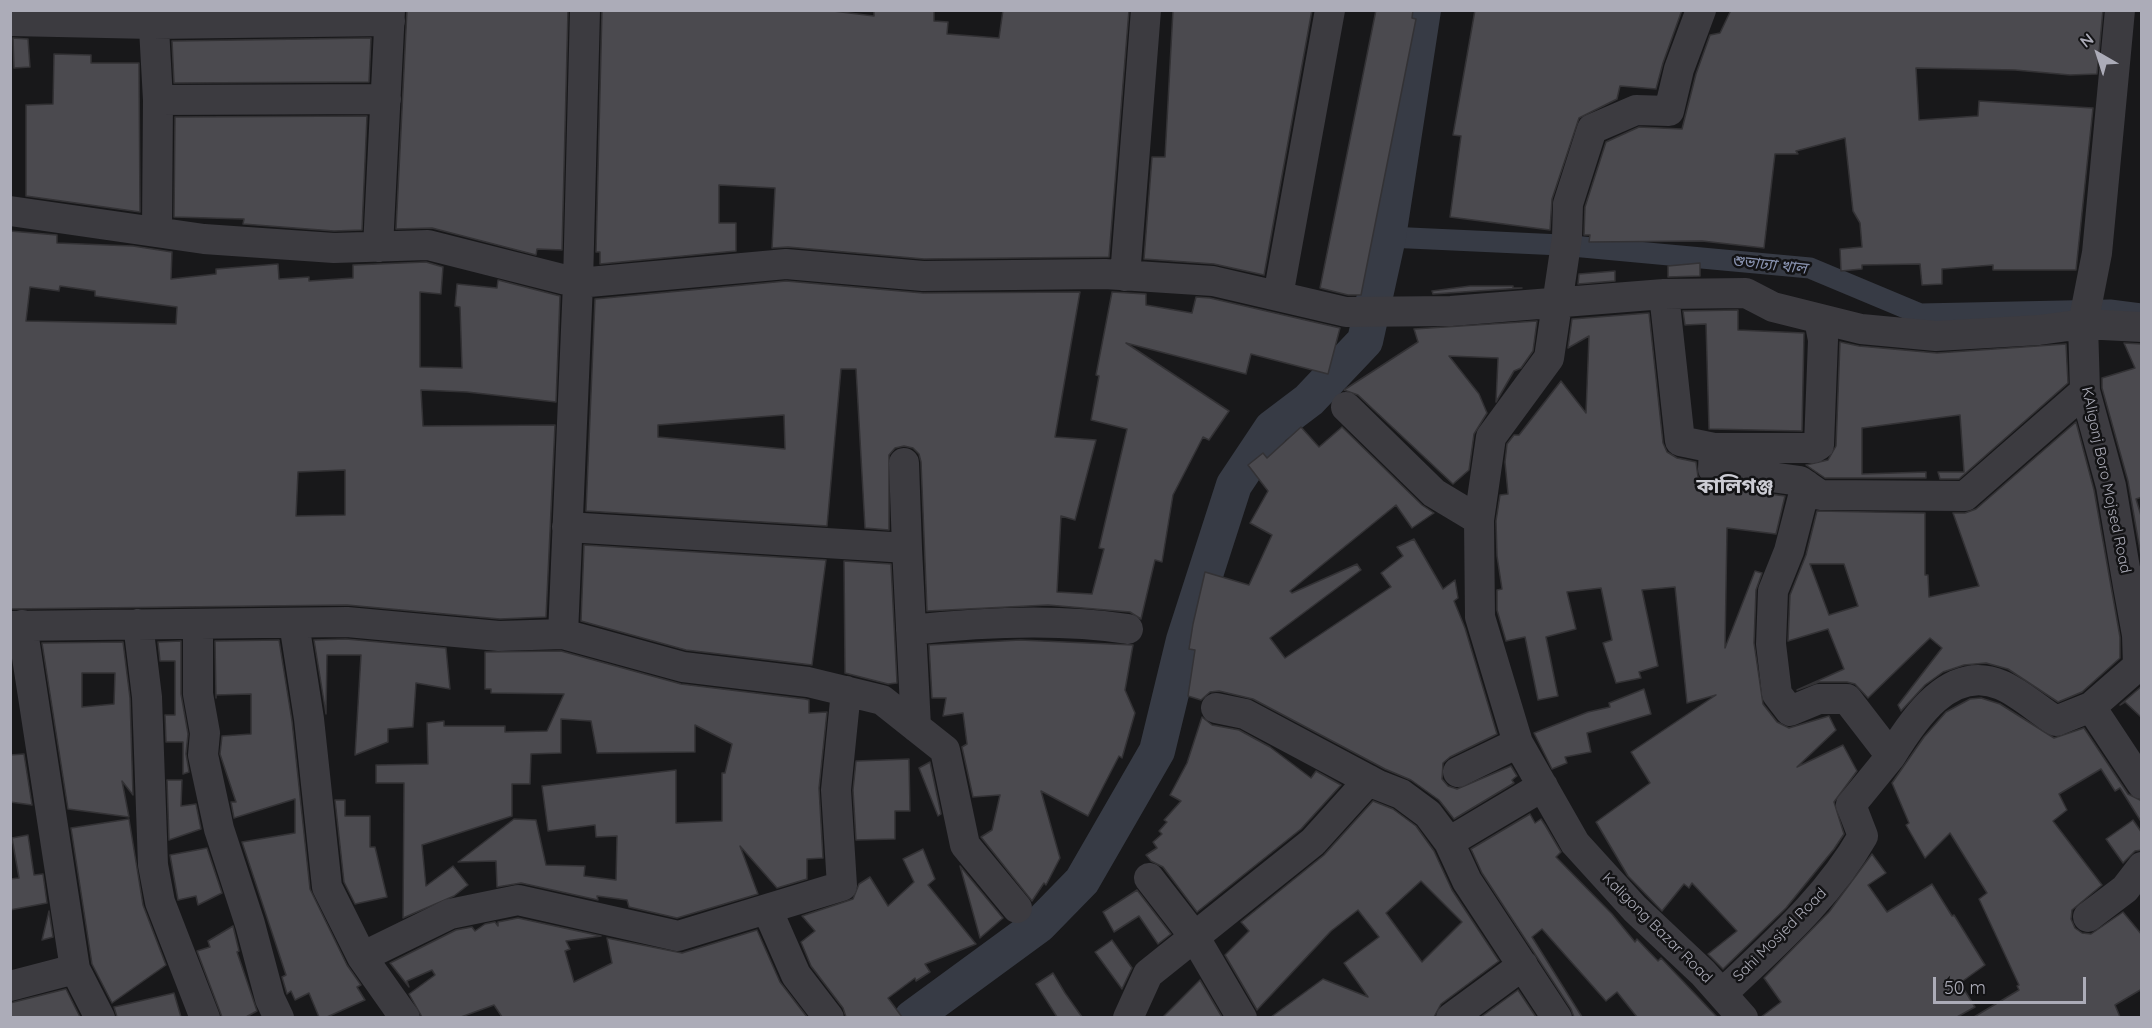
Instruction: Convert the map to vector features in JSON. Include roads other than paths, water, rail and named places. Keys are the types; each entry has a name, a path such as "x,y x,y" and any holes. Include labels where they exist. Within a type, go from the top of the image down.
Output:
{"street":[{"path":"562,633 578,283 585,10"},
{"path":"1125,276 1146,10"},
{"path":"1278,296 1330,10"},
{"name":"Kaligong Bazar Road","path":"1701,10 1679,69 1669,111 1636,110 1592,129 1568,204 1567,237 1550,358 1491,437 1479,520 1480,617 1518,742 1575,843 1635,909 1743,1017"},
{"name":"KAligonj Boro Mojsed Road","path":"2120,10 2097,253 2083,324 2085,391 2135,583 2140,668"},
{"path":"10,21 80,16 390,16 378,247"},
{"path":"153,17 158,100 157,231"},
{"path":"158,100 386,99"},
{"path":"10,211 204,239 334,248 428,245 578,283 786,264 923,276 1125,276 1214,281 1346,312 1451,311 1664,294 1746,293 1773,307 1861,329 1936,336 2039,330 2083,324 2142,327"},
{"path":"1664,294 1680,441 1714,448 1814,448 1819,445 1823,340 1819,319"},
{"path":"1714,448 1713,468 1800,481 1820,495 1965,496 2085,391"},
{"path":"1346,407 1434,493 1479,520"},
{"path":"904,463 916,727"},
{"path":"1806,485 1789,551 1773,591 1771,644 1777,694 1790,711 1819,699 1847,699 1891,756 1912,720 1933,698 1977,680 2001,685 2055,721 2091,707 2140,668"},
{"path":"567,527 907,548"},
{"path":"100,1017 75,969 16,625 347,622 499,636 562,633 683,667 808,682 882,700 945,750 965,845 1017,908"},
{"path":"294,623 309,719 327,887 362,957 405,1017"},
{"path":"911,630 972,623 1101,625 1128,629"},
{"path":"138,624 147,697 153,865 160,903 205,1017"},
{"path":"198,624 198,694 205,733 203,755 219,829 250,924 270,999 279,1017"},
{"path":"362,957 450,914 518,900 678,936 842,886 836,790 846,691"},
{"path":"2091,707 2142,784"},
{"path":"1216,708 1245,714 1369,780 1401,794 1428,814 1449,842 1467,880 1557,1017"},
{"path":"1458,772 1518,742"},
{"name":"Sahi Mosjed Road","path":"1722,994 1812,908 1845,867 1863,836 1851,805 1891,756"},
{"path":"1128,1017 1148,974 1313,842 1369,780"},
{"path":"1449,842 1543,786"},
{"path":"2088,917 2125,889 2142,867"},
{"path":"1149,878 1194,936 1242,1017"},
{"path":"767,909 796,975 829,1017"},
{"path":"1451,1017 1523,966"},
{"path":"10,986 75,969"}],"waterway":[{"path":"912,1018 1039,925 1082,881 1157,751 1184,640 1234,485 1272,428 1309,400 1365,341 1388,237 1423,10"},
{"name":"শুভাঢ্যা খাল","path":"1388,237 1561,245 1810,268 1920,314 2110,310 2141,314"}],"district":[{"name":"কালিগঞ্জ","path":"1735,487"}]}
